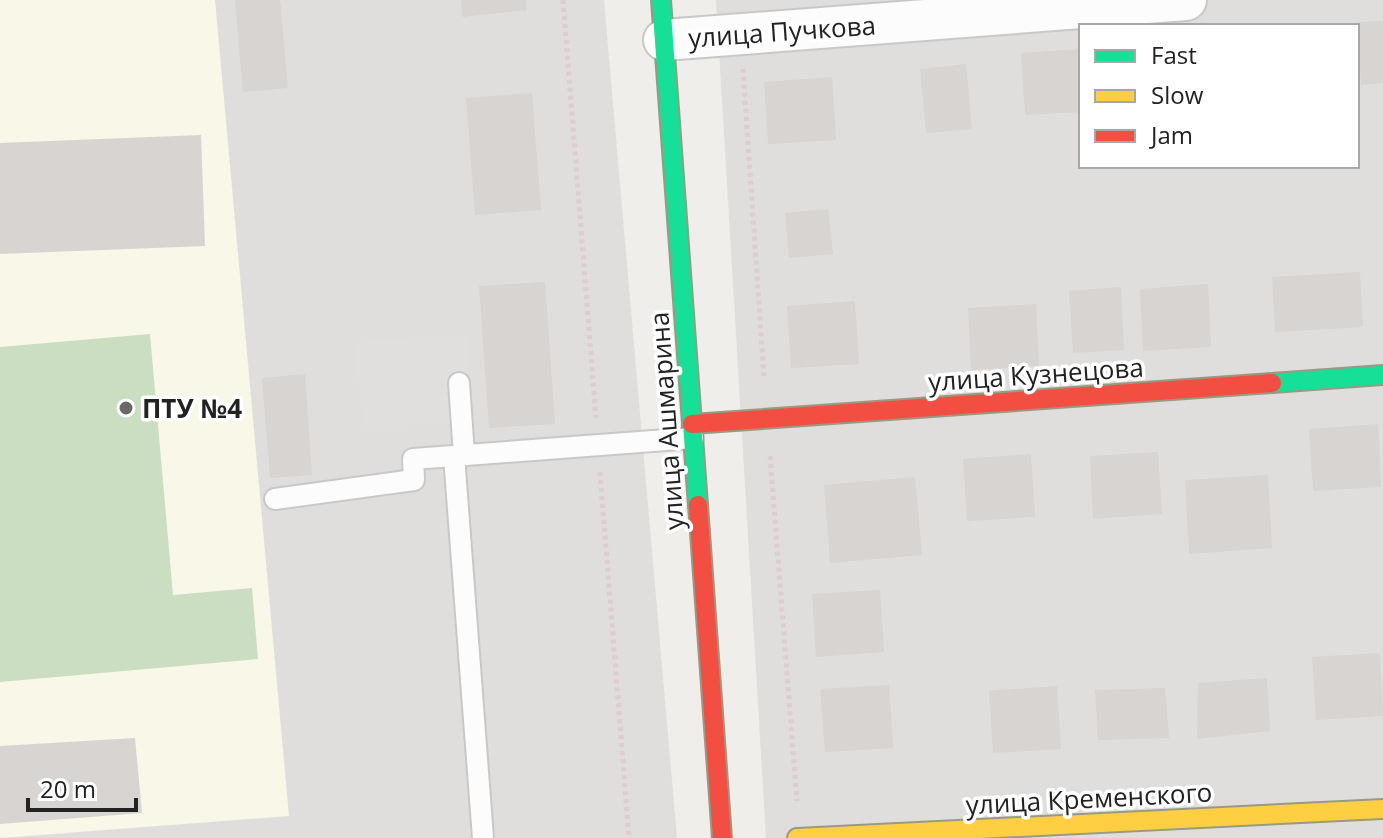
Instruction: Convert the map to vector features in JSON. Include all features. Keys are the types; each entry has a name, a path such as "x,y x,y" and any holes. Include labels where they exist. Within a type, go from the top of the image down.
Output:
{"street":[{"name":"улица Ашмарина","path":"661,0 722,838"},
{"name":"улица Пучкова","path":"664,40 1186,0"},
{"name":"улица Кузнецова","path":"692,431 1383,375"},
{"name":"улица Кременского","path":"797,838 1383,809"}],"lane":[{"path":"459,383 459,456 483,838"},
{"path":"275,499 414,480 413,459 692,431"}],"shaded area":[{"path":"0,0 604,0 677,838 0,838"},
{"name":"ПТУ №4","path":"0,0 215,0 289,816 0,838"},
{"path":"716,0 1383,0 1383,838 766,838"},
{"path":"467,336 471,422 362,427 357,342"}],"green space":[{"path":"150,334 173,595 252,588 258,659 0,682 0,347"}],"building":[{"path":"235,0 280,0 288,88 243,92"},
{"path":"461,0 526,0 527,10 462,17"},
{"path":"1383,21 1383,83 1361,85 1357,22"},
{"path":"1079,49 1079,112 1025,115 1021,53"},
{"path":"966,64 972,129 926,133 920,69"},
{"path":"832,77 836,140 768,144 764,82"},
{"path":"532,93 541,210 475,215 466,98"},
{"path":"201,135 205,246 0,254 0,143"},
{"path":"828,209 833,254 789,258 785,213"},
{"path":"1360,272 1363,327 1275,332 1272,277"},
{"path":"545,282 555,424 489,428 479,286"},
{"path":"1208,284 1211,347 1143,351 1140,289"},
{"path":"1121,287 1124,350 1073,353 1069,291"},
{"path":"855,301 859,364 791,368 787,306"},
{"path":"1036,304 1039,366 971,370 968,308"},
{"path":"305,374 312,475 270,478 262,378"},
{"path":"1378,424 1381,487 1313,491 1309,429"},
{"path":"1158,452 1162,514 1093,519 1090,456"},
{"path":"1031,454 1035,517 967,521 963,459"},
{"path":"1268,475 1272,548 1189,554 1185,480"},
{"path":"915,477 922,555 830,563 824,485"},
{"path":"880,590 884,652 816,657 812,594"},
{"path":"1380,653 1383,716 1316,720 1312,657"},
{"path":"1267,678 1270,731 1197,739 1198,683"},
{"path":"889,685 893,748 825,752 820,689"},
{"path":"1057,686 1061,749 993,753 989,691"},
{"path":"1165,688 1169,738 1098,740 1095,690"},
{"path":"135,738 142,813 0,824 0,746"}],"traffic: fast":[{"path":"661,0 698,505"},
{"path":"1272,383 1383,375"}],"traffic: slow":[{"path":"797,838 1383,809"}],"traffic: jam":[{"path":"692,424 1272,383"},
{"path":"698,505 722,838"}],"place":[{"name":"ПТУ №4","path":"126,408"}]}
